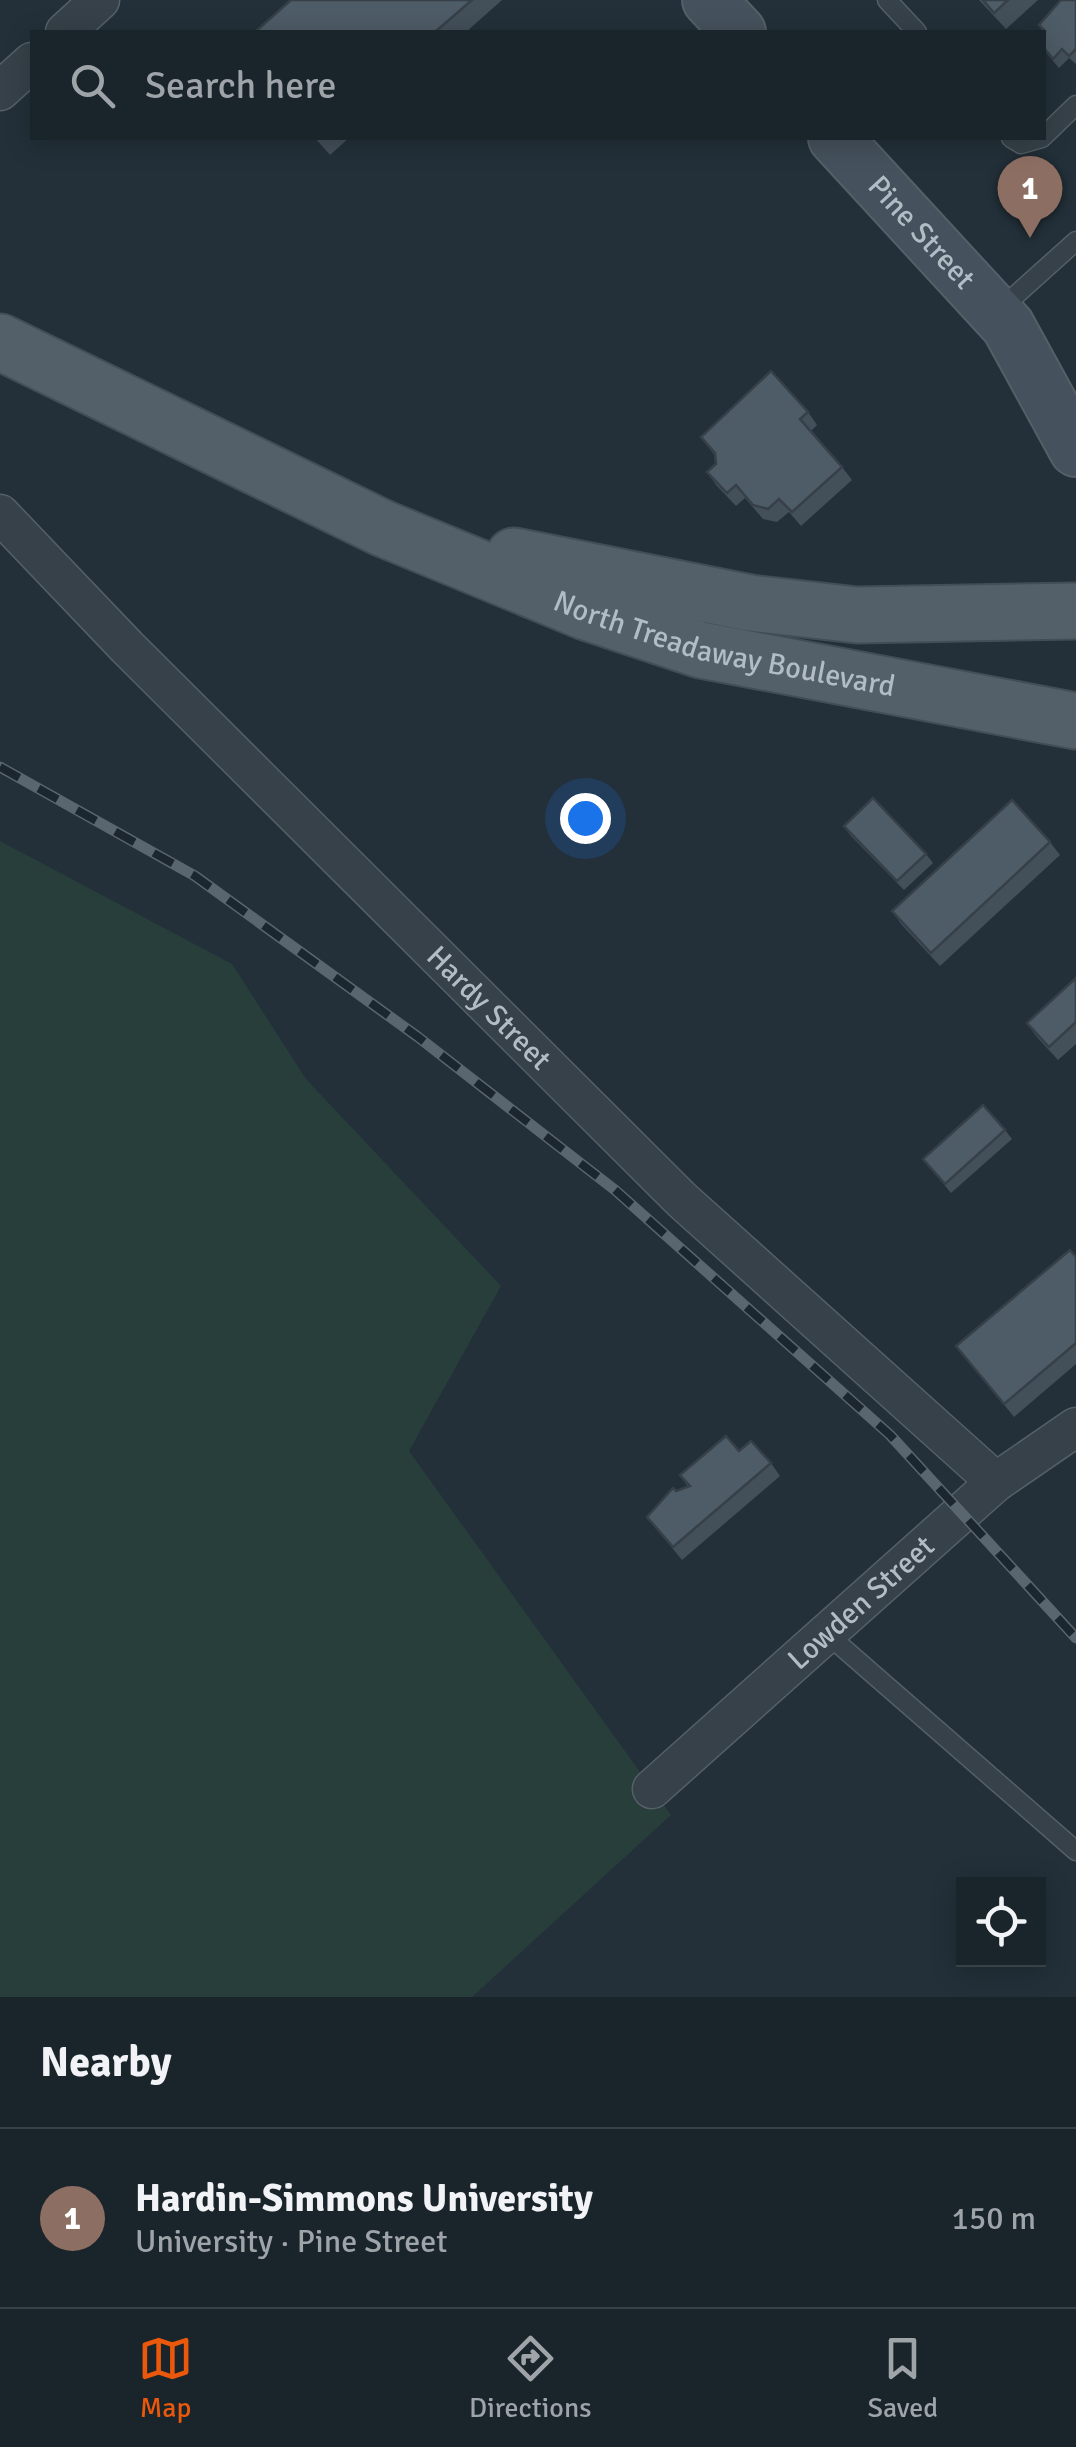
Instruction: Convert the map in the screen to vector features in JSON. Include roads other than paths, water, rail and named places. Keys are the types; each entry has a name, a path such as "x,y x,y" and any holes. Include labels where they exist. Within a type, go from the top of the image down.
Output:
{"main road":[{"name":"North Treadaway Boulevard","path":"0,342 382,528 586,612 701,650 1076,721"},
{"name":"North Treadaway Boulevard","path":"382,528 750,603 857,615 1076,612"}],"street":[{"path":"66,30 100,0"},
{"path":"709,0 737,30"},
{"path":"0,91 30,64"},
{"name":"Pine Street","path":"838,140 1002,319 1076,372"},
{"name":"Pine Street","path":"1002,319 1076,450"},
{"name":"Hardy Street","path":"0,514 127,647 682,1200 996,1482"},
{"name":"Lowden Street","path":"652,1788 996,1482 1076,1427"}],"lane":[{"path":"888,0 915,30"},
{"path":"1046,134 1076,106"},
{"path":"1002,319 1075,243"},
{"path":"826,1633 1076,1851"}],"railway":[{"path":"0,767 195,876 418,1037 615,1190 890,1435 1076,1638"}],"place":[{"name":"Hardin-Simmons University","path":"1030,238"}]}
